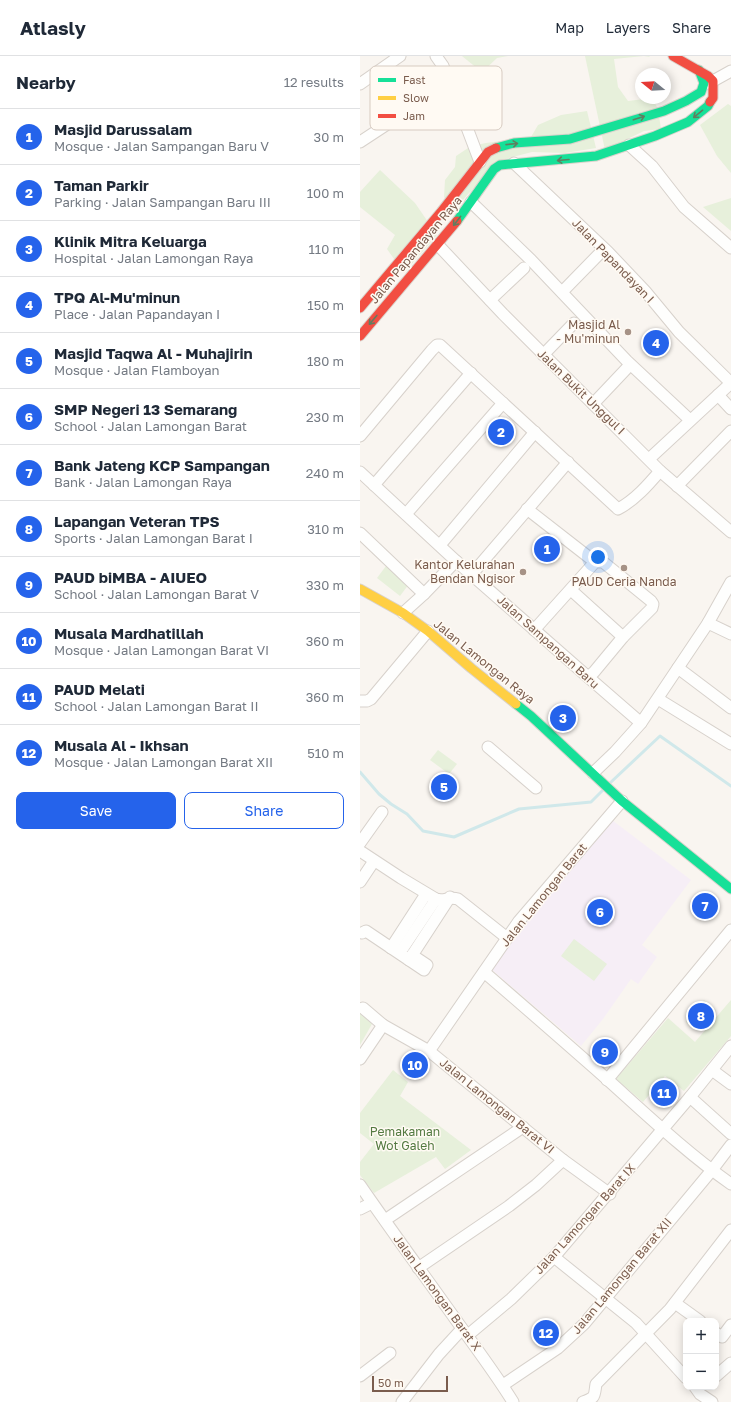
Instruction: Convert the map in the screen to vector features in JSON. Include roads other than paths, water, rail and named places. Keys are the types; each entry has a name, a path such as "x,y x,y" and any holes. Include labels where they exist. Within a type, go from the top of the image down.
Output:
{"main road":[{"path":"673,56 708,76 708,82 713,98 708,106 688,122 655,136 596,156 586,146 674,107 701,92 708,82"},
{"name":"Jalan Papandayan Raya","path":"360,308 441,212 488,152 497,147 508,144 562,140 586,146"},
{"name":"Jalan Papandayan Raya","path":"360,336 438,245 471,202 494,168 500,165 514,163 550,161 586,146"},
{"name":"Jalan Lamongan Raya","path":"361,592 403,613 428,631 531,716 620,800 731,889"}],"street":[{"path":"386,66 400,56"},
{"path":"436,56 443,66"},
{"path":"708,82 731,71"},
{"path":"360,84 370,77"},
{"path":"360,142 378,130"},
{"path":"468,130 480,162"},
{"path":"629,145 652,166 684,207 731,248"},
{"name":"Jalan Papandayan I","path":"514,163 604,249 645,291 679,332 731,383"},
{"path":"471,202 562,292 627,361 690,420"},
{"name":"Jalan Bukit Unggul I","path":"438,245 543,355 650,458 660,471 731,532"},
{"path":"562,292 604,249"},
{"path":"490,300 524,268"},
{"path":"543,355 574,323"},
{"path":"360,436 432,350 437,346 443,346 618,509 635,498 660,471"},
{"path":"593,404 628,367"},
{"path":"374,485 471,373"},
{"path":"650,458 731,383"},
{"path":"718,395 731,408"},
{"path":"406,514 503,403"},
{"path":"677,486 731,431"},
{"path":"440,545 535,432"},
{"path":"472,574 568,462"},
{"name":"Jalan Sampangan Baru","path":"360,472 456,561 588,678 641,722"},
{"path":"527,509 595,562 603,562 653,604 652,608 623,637 588,678"},
{"path":"360,533 424,594"},
{"path":"403,613 456,561"},
{"path":"534,630 595,562"},
{"path":"595,775 641,722 658,699 708,624 731,582"},
{"path":"571,590 623,637"},
{"path":"708,624 731,634"},
{"path":"360,701 371,700 428,631"},
{"path":"678,668 731,708"},
{"path":"658,699 731,744"},
{"path":"488,747 536,788"},
{"name":"Jalan Lamongan Barat","path":"429,1051 507,938 620,800"},
{"path":"361,838 382,812"},
{"path":"360,850 374,861 440,901 450,897 458,899 507,938"},
{"path":"360,882 374,861"},
{"path":"391,948 431,896"},
{"path":"408,954 431,896"},
{"path":"408,954 450,897"},
{"path":"607,1080 731,930"},
{"path":"362,933 366,931 391,948 408,954"},
{"path":"484,972 662,1130 731,1184"},
{"name":"Jalan Lamongan Barat VI","path":"363,1008 383,1024 429,1051 563,1160 610,1194"},
{"path":"360,1059 383,1024"},
{"name":"Jalan Lamongan Barat IX","path":"402,1402 439,1354 465,1332 511,1299 554,1257 610,1194 731,1046"},
{"path":"712,1070 731,1084"},
{"path":"690,1098 731,1134"},
{"path":"385,1220 523,1127"},
{"name":"Jalan Lamongan Barat XII","path":"503,1385 558,1348 584,1324 731,1145"},
{"path":"418,1268 509,1206 536,1185 563,1160"},
{"name":"Jalan Lamongan Barat X","path":"360,1185 395,1237 503,1385 513,1402"},
{"path":"360,1209 372,1203"},
{"path":"583,1402 594,1397 596,1394 596,1384 675,1303 731,1230"},
{"path":"554,1257 636,1323 683,1375"},
{"path":"675,1303 696,1318"},
{"path":"719,1335 722,1337 731,1325"},
{"path":"360,1376 390,1354"},
{"path":"719,1373 731,1363"},
{"path":"698,1392 712,1402"}],"waterway":[{"path":"610,783 660,736 731,786"},
{"path":"360,772 379,794 407,814 423,831 454,837 519,809 591,802 603,790"}],"place":[{"name":"Masjid Al - Mu'minun","path":"628,332"},
{"name":"TPQ Al-Mu'minun","path":"656,343"},
{"name":"Taman Parkir","path":"501,432"},
{"name":"Masjid Darussalam","path":"547,549"},
{"name":"PAUD Ceria Nanda","path":"624,568"},
{"name":"Kantor Kelurahan Bendan Ngisor","path":"523,572"},
{"name":"Klinik Mitra Keluarga","path":"563,718"},
{"name":"Masjid Taqwa Al - Muhajirin","path":"444,787"},
{"name":"Bank Jateng KCP Sampangan","path":"705,906"},
{"name":"SMP Negeri 13 Semarang","path":"600,912"},
{"name":"Lapangan Veteran TPS","path":"701,1016"},
{"name":"PAUD biMBA - AIUEO","path":"605,1052"},
{"name":"Musala Mardhatillah","path":"415,1065"},
{"name":"PAUD Melati","path":"664,1093"},
{"name":"Musala Al - Ikhsan","path":"546,1333"}],"park label":[{"name":"Pemakaman Wot Galeh","path":"405,1139"}]}
